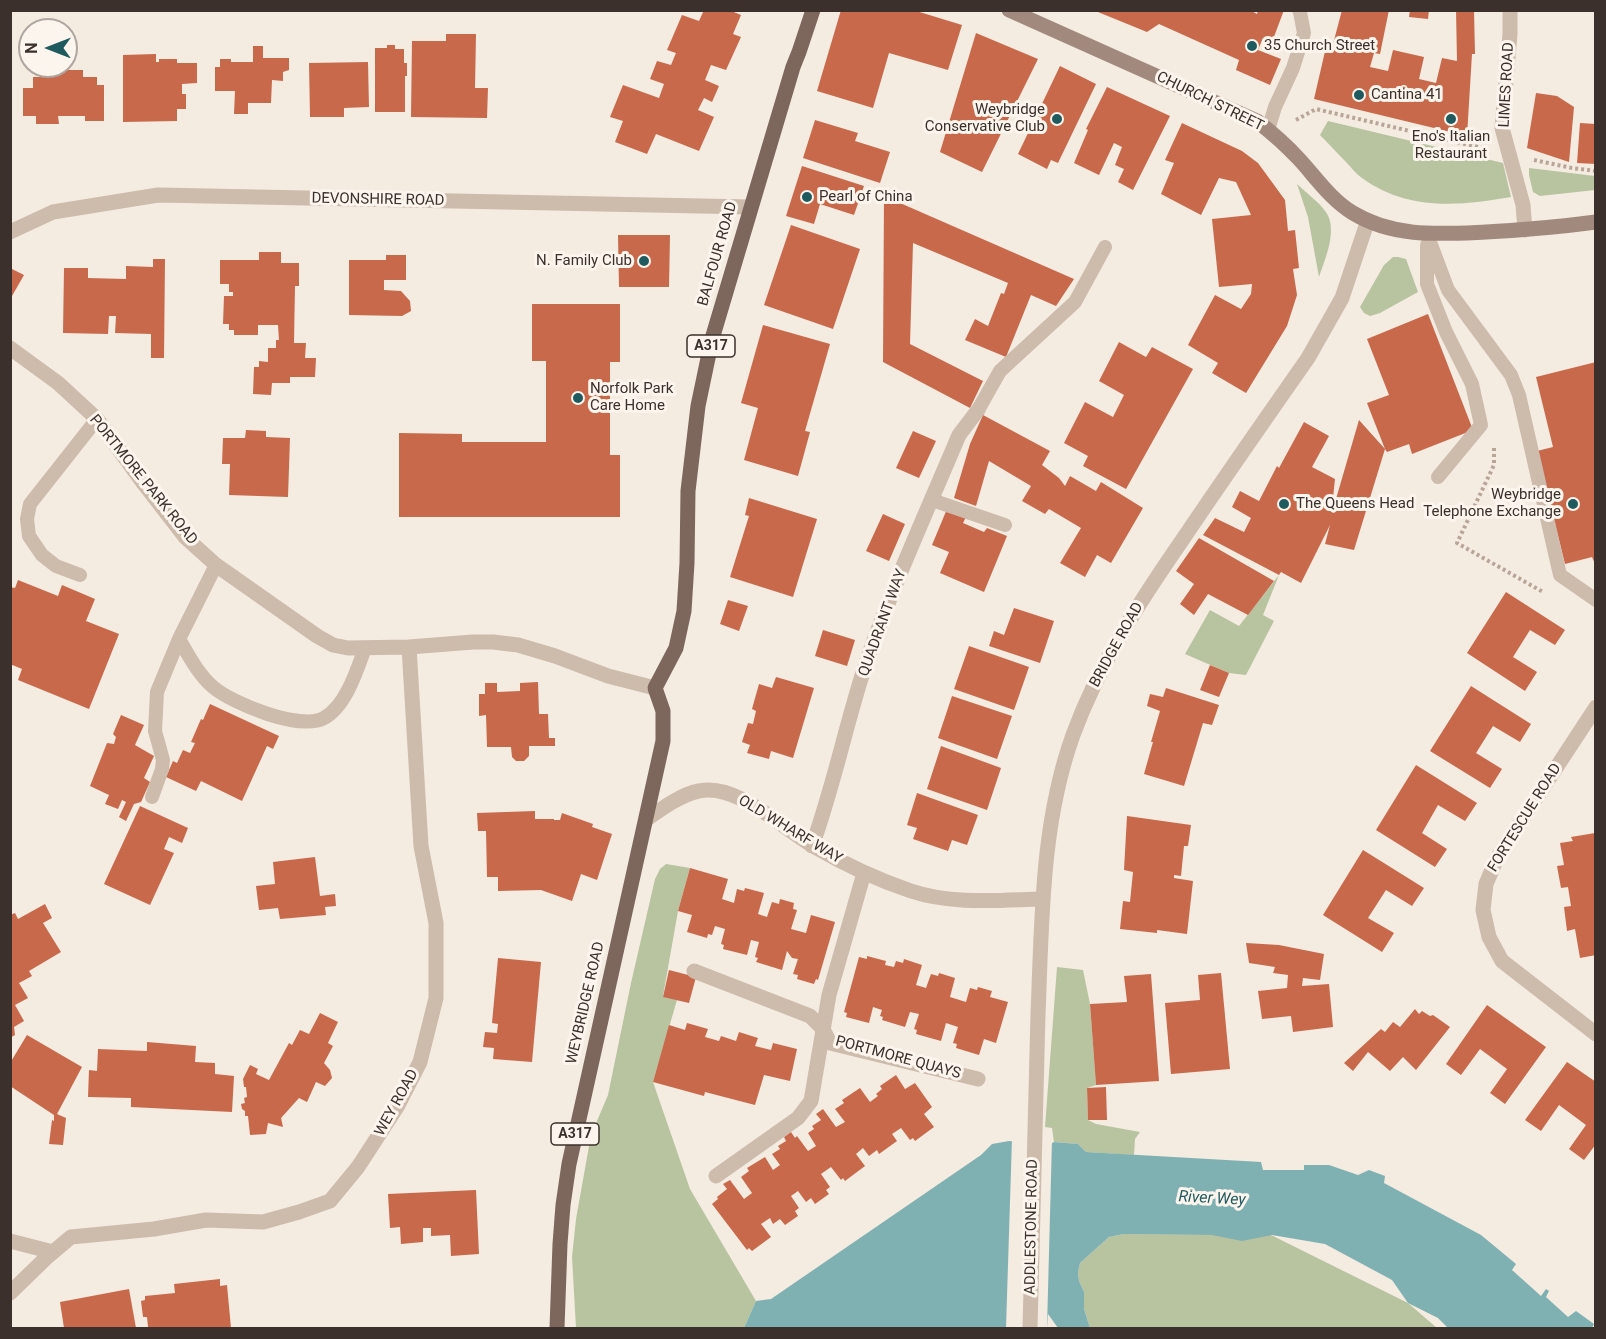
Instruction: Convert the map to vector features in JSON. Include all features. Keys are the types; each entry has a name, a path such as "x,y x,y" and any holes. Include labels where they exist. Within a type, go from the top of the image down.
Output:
{"main road":[{"name":"BALFOUR ROAD","path":"655,688 676,648 684,611 688,491 698,406 712,339 750,207 813,10"},
{"name":"CHURCH STREET","path":"1009,10 1257,121 1299,159 1334,198 1352,212 1368,220 1408,232 1427,234 1525,230 1596,222"},
{"name":"WEYBRIDGE ROAD","path":"557,1329 560,1244 569,1164 663,741 663,711 655,688"}],"street":[{"name":"LIMES ROAD","path":"1510,10 1502,128 1523,205 1525,230"},
{"name":"DEVONSHIRE ROAD","path":"10,232 53,212 158,195 750,207"},
{"name":"BRIDGE ROAD","path":"1035,1126 1045,861 1061,771 1074,734 1107,658 1146,593 1308,358 1326,328 1342,298 1368,220"},
{"name":"PORTMORE PARK ROAD","path":"10,348 58,383 97,419 185,537 216,565 316,636 333,645 365,648 493,642 518,645 608,676 655,688"},
{"name":"QUADRANT WAY","path":"813,846 825,811 865,666 882,617 959,435 978,410"},
{"name":"WEY ROAD","path":"10,1293 71,1237 154,1229 206,1220 263,1222 330,1201 358,1167 397,1107 420,1062 436,998 436,923 421,846 409,647"},
{"name":"FORTESCUE ROAD","path":"1596,707 1497,858 1486,884 1483,910 1489,937 1502,960 1596,1034"},
{"name":"OLD WHARF WAY","path":"647,819 668,803 699,790 721,791 749,802 813,846 864,873 913,892 935,897 983,901 1043,899"},
{"name":"PORTMORE QUAYS","path":"716,1176 798,1118 811,1101 829,995 864,873"},
{"name":"PORTMORE QUAYS","path":"694,971 810,1016 823,1029 830,1043 978,1079"},
{"name":"ADDLESTONE ROAD","path":"1030,1329 1035,1126"},
{"path":"10,1241 53,1252"}],"lane":[{"path":"1268,130 1275,107 1293,68 1304,33 1299,10"},
{"path":"1427,234 1427,284 1446,332 1472,384 1481,425 1438,477"},
{"path":"1427,234 1448,290 1511,375 1520,395 1560,575 1596,600"},
{"path":"978,410 1000,371 1075,302 1105,247"},
{"path":"80,575 56,566 42,555 29,536 27,519 30,504 97,419"},
{"path":"932,500 1005,525"},
{"path":"152,797 163,760 155,731 157,692 179,639 216,565"},
{"path":"179,639 198,672 213,687 229,698 269,714 293,721 310,722 325,718 346,695 365,648"}],"path":[{"path":"1295,120 1316,109 1486,149"},
{"path":"1530,159 1596,171"},
{"path":"1494,442 1494,465 1457,543 1546,594"}],"green space":[{"path":"1328,121 1503,163 1511,197 1453,204 1434,203 1415,201 1379,189 1360,176 1320,135"},
{"path":"1529,168 1595,176 1595,190 1540,196 1533,192"},
{"path":"1297,184 1325,211 1331,226 1330,244 1319,277 1308,217"},
{"path":"1393,257 1406,259 1418,292 1370,316 1360,307 1384,265"},
{"path":"1279,575 1263,615 1274,621 1246,675 1229,673 1185,654 1210,610 1239,626"},
{"path":"666,864 690,868 678,911 663,996 677,1000 653,1082 690,1189 756,1301 744,1328 576,1328 572,1257 576,1219 591,1135 608,1095 655,879 660,869"},
{"path":"1057,967 1083,970 1090,1004 1096,1085 1087,1088 1088,1120 1096,1124 1140,1132 1135,1139 1134,1155 1086,1152 1078,1144 1054,1142 1052,1128 1045,1127"},
{"path":"1124,1234 1271,1235 1408,1303 1437,1328 1090,1328 1084,1309 1084,1292 1079,1281 1080,1263 1109,1237"}],"water":[{"name":"River Wey","path":"1009,1141 1049,1145 1054,1142 1078,1144 1086,1152 1261,1162 1263,1170 1304,1170 1304,1165 1329,1165 1358,1175 1369,1170 1385,1176 1384,1183 1481,1235 1516,1264 1512,1270 1541,1296 1546,1289 1549,1291 1546,1297 1568,1317 1576,1311 1594,1324 1592,1328 1448,1328 1438,1318 1408,1303 1392,1280 1325,1244 1272,1235 1242,1241 1212,1235 1124,1234 1109,1237 1080,1263 1079,1281 1084,1292 1084,1309 1090,1328 1058,1328 1048,1314 1047,1328 744,1328 756,1301 771,1299 981,1155 992,1144"}],"pier":[{"path":"1012,1138 1048,1142 1052,1140 1047,1328 1006,1328"}],"building":[{"path":"704,10 729,10 741,15 733,34 741,37 726,70 711,65 705,80 719,86 712,102 704,98 698,110 714,117 699,151 656,134 647,154 615,142 623,121 610,117 623,85 659,98 664,84 650,79 657,61 671,65 676,53 667,50 682,15 699,21"},
{"path":"841,10 913,10 962,25 948,70 889,53 873,108 817,91"},
{"path":"1093,10 1250,10 1257,14 1258,10 1284,10 1272,42 1263,38 1258,50 1281,59 1270,85 1236,70 1239,60 1159,24 1147,32"},
{"path":"1342,10 1389,10 1380,54 1374,53 1370,67 1388,71 1393,50 1424,57 1419,79 1436,83 1442,58 1457,61 1456,10 1474,10 1475,54 1472,54 1467,136 1314,99 1326,47 1332,48"},
{"path":"1410,10 1429,10 1428,19 1409,17"},
{"path":"976,33 1038,59 982,172 940,152"},
{"path":"446,34 476,34 475,88 488,88 487,118 411,117 412,41 446,41"},
{"path":"387,45 395,45 395,49 404,49 404,63 407,63 405,112 375,112 375,48 387,48"},
{"path":"253,46 263,46 263,58 289,58 289,70 283,72 283,81 272,80 271,103 248,103 248,114 234,114 235,91 215,91 215,67 220,67 220,59 231,59 231,62 253,62"},
{"path":"156,54 156,62 159,62 159,59 177,59 177,63 197,63 197,83 182,84 182,94 186,94 186,109 177,109 177,121 123,122 123,55"},
{"path":"368,62 369,107 344,108 344,117 310,117 309,63"},
{"name":"Weybridge Conservative Club","path":"1060,66 1096,84 1058,163 1051,160 1047,169 1018,154"},
{"path":"78,70 83,70 83,77 97,77 97,85 104,85 104,121 85,121 85,116 58,116 59,124 36,124 36,116 23,116 23,88 33,88 33,78 78,78"},
{"path":"1107,87 1170,116 1133,190 1118,182 1124,169 1115,165 1122,147 1114,143 1099,175 1074,163 1088,130 1086,129"},
{"path":"1536,93 1557,96 1574,107 1569,162 1527,148"},
{"path":"815,120 858,133 855,141 890,152 880,183 803,158"},
{"path":"1182,123 1242,151 1258,163 1285,200 1288,231 1295,230 1299,268 1293,269 1297,295 1287,326 1246,393 1212,373 1218,363 1188,345 1215,295 1241,309 1251,294 1252,284 1219,287 1212,219 1251,215 1236,182 1219,178 1201,215 1161,194 1174,163 1165,160"},
{"path":"1580,123 1596,124 1596,164 1577,163"},
{"path":"802,166 864,186 854,215 820,204 814,224 786,216"},
{"path":"884,196 1074,279 1056,306 1031,295 1006,357 965,340 975,319 988,326 1001,293 1004,294 1008,283 913,243 910,344 983,381 970,408 883,362"},
{"path":"791,225 860,249 833,329 764,305"},
{"name":"N. Family Club","path":"618,235 670,235 669,287 619,287"},
{"path":"259,252 281,252 281,263 299,263 299,286 295,286 294,343 306,343 305,358 316,358 315,377 290,377 290,383 272,383 271,395 253,394 254,367 259,367 259,361 268,362 268,348 276,348 276,340 279,340 278,325 258,325 258,335 234,335 234,330 229,330 229,324 223,324 224,296 233,296 233,292 229,292 229,284 220,284 220,260 259,260"},
{"path":"386,255 406,255 406,280 384,280 384,290 401,291 410,301 411,311 402,316 349,315 349,260 386,260"},
{"path":"153,259 165,259 164,358 151,358 151,334 115,333 116,316 109,316 108,334 63,333 64,268 88,268 88,278 126,279 126,266 153,267"},
{"path":"10,268 24,275 12,296 10,295"},
{"name":"Norfolk Park Care Home","path":"532,304 620,304 620,362 610,362 610,455 620,455 620,517 399,517 399,433 462,434 462,442 546,442 546,361 532,361"},
{"path":"1428,314 1473,430 1412,454 1409,444 1387,452 1367,403 1389,395 1367,339"},
{"path":"763,325 830,344 805,431 810,432 798,476 744,460 758,408 741,403"},
{"path":"1119,342 1146,357 1152,347 1193,369 1126,489 1083,466 1088,456 1064,443 1085,402 1113,417 1124,395 1099,381"},
{"name":"Weybridge Telephone Exchange","path":"1596,362 1596,566 1592,557 1565,564 1537,451 1553,447 1536,377"},
{"path":"983,415 1050,451 1042,465 1059,478 1065,486 1070,476 1096,491 1101,482 1143,508 1111,563 1097,555 1085,577 1060,563 1081,528 1049,509 1045,514 1022,501 1031,486 989,461 976,506 954,498 970,444"},
{"name":"The Queens Head","path":"1359,420 1385,449 1354,550 1325,544 1330,525 1301,583 1281,572 1279,575 1203,535 1215,518 1244,532 1251,518 1232,507 1240,491 1259,501 1304,422 1329,436 1312,467 1335,479 1333,498 1336,499"},
{"path":"246,430 266,431 266,437 290,438 288,497 229,495 230,464 222,464 223,438 245,438"},
{"path":"913,431 936,441 919,478 896,468"},
{"path":"749,498 817,519 793,597 730,577 749,516 745,515"},
{"path":"947,509 966,517 963,523 984,532 987,528 1007,536 984,592 940,573 949,552 932,545"},
{"path":"883,514 905,524 889,561 866,551"},
{"path":"1199,538 1274,581 1248,615 1208,594 1194,615 1180,604 1194,584 1176,571"},
{"path":"18,580 58,596 62,585 95,599 86,621 119,634 89,709 18,680 22,669 10,664 10,587 15,588"},
{"path":"1506,592 1565,630 1555,645 1530,630 1513,657 1537,672 1525,691 1467,653"},
{"path":"728,600 748,606 739,631 720,624"},
{"path":"1014,608 1054,621 1040,663 989,646 994,631 1004,635"},
{"path":"823,630 855,640 847,666 815,656"},
{"path":"969,646 1029,667 1014,710 954,689"},
{"path":"1210,665 1229,673 1219,697 1200,690"},
{"path":"776,677 814,688 793,758 771,751 769,759 747,753 750,745 742,742 748,723 753,724 756,711 752,709 759,684 772,688"},
{"path":"538,682 539,714 548,714 549,738 555,738 555,746 529,746 529,756 524,761 516,761 512,757 511,747 487,747 486,715 479,716 479,694 485,694 485,683 497,683 497,692 520,691 520,683"},
{"path":"1471,686 1531,724 1520,742 1493,726 1476,753 1502,769 1490,788 1430,751"},
{"path":"1166,688 1219,705 1212,725 1203,723 1184,786 1144,774 1160,711 1147,706 1150,694 1163,697"},
{"path":"952,696 1012,716 997,759 938,738"},
{"path":"210,704 279,736 273,749 267,746 242,801 201,781 196,791 166,777 173,761 177,763 183,750 190,753 195,743 191,742"},
{"path":"121,715 144,725 135,745 154,756 144,778 150,782 141,802 134,804 126,821 119,817 126,802 122,800 118,809 105,804 109,795 90,786 107,743 114,744 116,737 113,734"},
{"path":"941,746 1001,768 987,810 927,789"},
{"path":"1416,765 1477,803 1465,821 1438,805 1422,833 1447,849 1435,867 1376,830"},
{"path":"917,793 978,815 967,845 952,840 948,851 913,839 917,828 907,825"},
{"path":"140,806 188,828 182,843 169,837 164,849 174,853 150,905 104,884"},
{"path":"535,811 535,819 560,820 562,813 593,824 592,827 612,834 597,880 581,874 572,901 541,890 498,891 498,877 487,877 486,831 478,831 477,813"},
{"path":"1127,816 1191,825 1188,846 1184,846 1181,876 1174,875 1174,878 1193,881 1187,934 1120,929 1123,901 1130,902 1133,872 1124,870"},
{"path":"1595,833 1596,955 1580,958 1575,929 1567,931 1564,907 1571,906 1568,887 1561,888 1557,866 1564,865 1560,843 1573,841 1571,837"},
{"path":"1363,850 1424,888 1412,906 1386,890 1368,918 1394,933 1382,952 1323,915"},
{"path":"315,857 320,896 335,894 336,906 325,907 326,915 280,919 278,908 259,910 256,886 275,884 273,862"},
{"path":"690,868 728,879 722,899 734,903 737,889 744,891 745,888 764,893 758,914 767,917 772,902 779,904 780,899 794,903 793,909 797,910 791,929 806,933 811,915 835,922 818,980 816,979 814,984 797,979 798,975 793,974 798,959 792,958 787,951 782,970 756,962 759,942 751,940 747,955 723,949 724,945 721,944 725,929 715,926 712,935 708,934 707,938 687,932 692,915 678,911"},
{"path":"45,904 52,918 43,923 61,952 29,971 32,976 19,983 28,998 15,1005 24,1021 14,1027 15,1035 10,1038 10,915 15,913 18,919"},
{"path":"1246,943 1279,945 1324,954 1320,980 1303,978 1302,986 1329,984 1333,1027 1293,1032 1291,1016 1262,1019 1258,991 1287,988 1288,975 1273,973 1275,967 1249,963"},
{"path":"867,956 886,961 885,965 894,967 896,961 903,963 904,959 922,965 916,985 926,988 931,974 938,976 939,973 955,978 950,997 966,1002 970,988 977,990 978,987 992,991 990,997 1008,1002 996,1043 984,1039 979,1055 956,1048 957,1044 953,1043 958,1027 946,1023 941,1041 916,1034 917,1030 914,1029 919,1014 910,1012 905,1027 882,1020 883,1017 880,1016 882,1010 873,1007 869,1023 846,1017 847,1013 844,1012 859,957 867,959"},
{"path":"498,958 541,962 532,1062 493,1059 494,1048 483,1047 485,1032 497,1033 498,1024 492,1023"},
{"path":"669,970 696,977 689,1003 663,997"},
{"path":"1221,973 1230,1069 1171,1074 1165,1003 1200,1000 1198,975"},
{"path":"1151,974 1159,1081 1096,1085 1090,1004 1127,1002 1124,976"},
{"path":"1487,1005 1546,1047 1505,1104 1490,1093 1507,1069 1480,1049 1461,1075 1446,1064"},
{"path":"1415,1009 1419,1014 1422,1011 1430,1016 1433,1015 1450,1027 1416,1070 1403,1057 1390,1071 1368,1052 1353,1071 1344,1063 1381,1029 1385,1032 1393,1022 1400,1027"},
{"path":"320,1013 338,1022 328,1043 333,1046 324,1063 330,1070 332,1078 325,1086 316,1082 307,1102 299,1098 281,1118 283,1127 268,1123 266,1134 250,1135 248,1116 245,1116 241,1104 245,1103 244,1098 247,1097 243,1079 250,1065 258,1069 256,1074 269,1080 289,1043 292,1045 300,1030 309,1034"},
{"path":"687,1023 708,1029 705,1037 719,1041 721,1036 736,1041 739,1032 758,1038 755,1046 771,1050 773,1043 797,1049 790,1081 764,1075 755,1105 705,1092 704,1096 653,1082 669,1025 685,1030"},
{"path":"27,1035 82,1067 57,1114 66,1118 63,1145 49,1144 54,1115 10,1086 10,1063"},
{"path":"147,1042 196,1046 195,1062 215,1063 215,1074 234,1076 232,1112 131,1107 131,1098 88,1097 89,1070 97,1071 98,1049 147,1051"},
{"path":"1567,1062 1596,1082 1596,1144 1584,1160 1569,1149 1586,1125 1559,1105 1541,1131 1525,1120"},
{"path":"896,1075 905,1089 915,1083 932,1107 924,1114 934,1127 915,1141 913,1138 910,1140 901,1128 892,1134 897,1141 879,1154 877,1150 869,1156 863,1148 856,1154 865,1166 845,1181 843,1178 841,1180 831,1167 821,1174 830,1187 826,1190 829,1194 815,1204 811,1198 806,1202 798,1191 791,1196 799,1208 795,1211 798,1216 785,1225 780,1219 773,1224 770,1218 761,1224 771,1237 752,1251 749,1248 747,1250 712,1204 727,1189 723,1184 730,1180 744,1199 752,1193 741,1177 749,1171 747,1168 765,1157 773,1170 780,1165 772,1154 786,1141 784,1137 791,1132 795,1138 797,1136 808,1151 816,1146 808,1133 814,1129 812,1126 821,1120 816,1114 823,1109 836,1127 845,1122 835,1109 844,1103 842,1100 860,1088 870,1102 878,1096 876,1094 882,1089 880,1086"},
{"path":"1106,1087 1107,1120 1088,1120 1087,1088"},
{"path":"476,1190 479,1254 451,1256 450,1235 431,1236 431,1228 423,1228 423,1242 401,1244 400,1227 390,1228 388,1194"},
{"path":"220,1279 220,1286 227,1285 231,1328 148,1327 147,1317 143,1317 141,1301 145,1300 145,1296 175,1293 174,1284"},
{"path":"129,1289 136,1328 64,1328 60,1302"}],"place":[{"name":"35 Church Street","path":"1252,46"},
{"name":"Cantina 41","path":"1359,95"},
{"name":"Weybridge Conservative Club","path":"1057,119"},
{"name":"Eno's Italian Restaurant","path":"1451,119"},
{"name":"Pearl of China","path":"807,197"},
{"name":"N. Family Club","path":"644,261"},
{"name":"Norfolk Park Care Home","path":"578,398"},
{"name":"The Queens Head","path":"1284,504"},
{"name":"Weybridge Telephone Exchange","path":"1573,504"}]}
